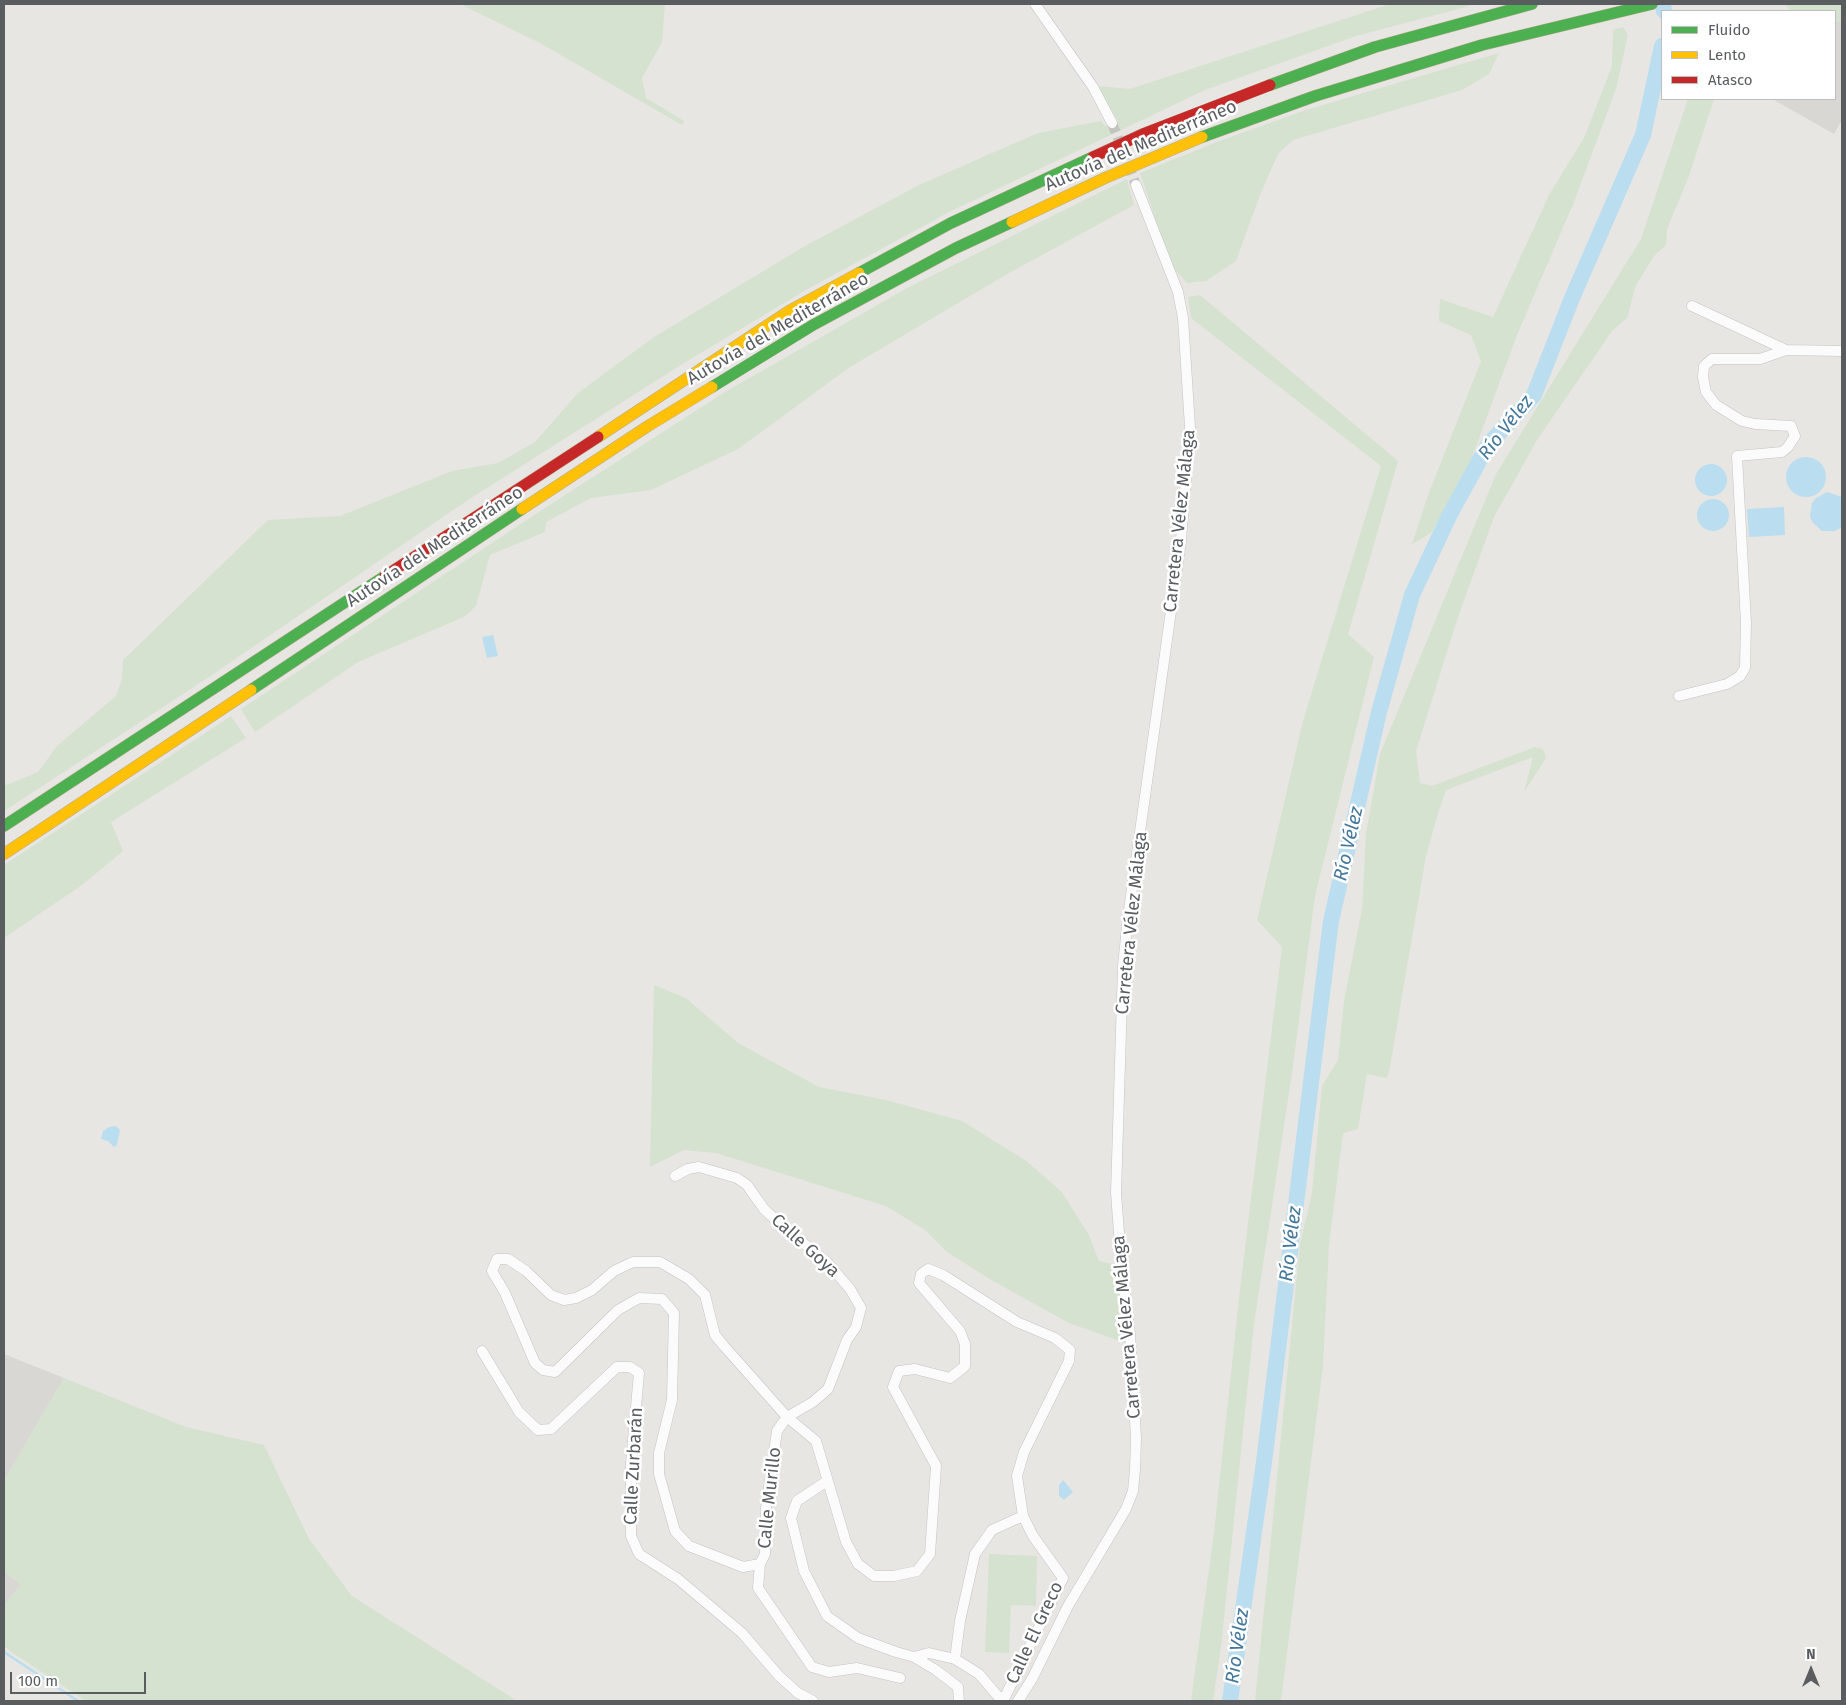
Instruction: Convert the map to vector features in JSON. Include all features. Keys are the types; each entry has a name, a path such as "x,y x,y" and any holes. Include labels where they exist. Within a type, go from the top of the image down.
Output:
{"highway":[{"name":"Autovía del Mediterráneo","path":"4,826 470,519 806,302 951,223 1143,134 1258,89 1375,47 1477,17 1532,4"},
{"name":"Autovía del Mediterráneo","path":"4,854 648,426 813,325 956,248 1149,159 1232,125 1314,96 1482,45 1652,4"}],"street":[{"path":"1035,4 1093,87 1112,123"},
{"name":"Carretera Vélez Málaga","path":"1018,1701 1032,1679 1068,1606 1126,1509 1133,1491 1135,1470 1136,1438 1131,1342 1122,1273 1116,1194 1124,966 1128,917 1181,540 1190,427 1183,318 1178,292 1136,185"},
{"path":"1692,306 1786,350"},
{"path":"1679,696 1727,684 1740,676 1745,668 1746,623 1737,456 1782,452 1788,448 1795,436 1791,426 1755,424 1742,421 1716,405 1706,392 1703,377 1704,366 1712,358 1760,358 1786,350 1842,351"},
{"name":"Calle Goya","path":"675,1176 688,1169 699,1167 737,1178 747,1185 764,1209 827,1262 850,1289 861,1308 856,1327 847,1340 828,1389 787,1417"},
{"name":"Calle Murillo","path":"760,1564 743,1567 689,1546 675,1531 659,1474 659,1453 672,1400 674,1313 662,1299 639,1298 618,1310 555,1372 543,1370 535,1363 505,1293 492,1270 496,1259 508,1259 526,1271 551,1295 564,1300 576,1298 592,1290 614,1271 632,1262 660,1262 689,1279 705,1294 715,1335 787,1417 777,1432 766,1508 765,1554 760,1564 758,1588 812,1667 829,1672 857,1668 900,1678"},
{"name":"Calle El Greco","path":"827,1481 846,1542 858,1564 874,1576 894,1576 917,1571 930,1554 936,1466 893,1387 899,1371 915,1369 950,1378 965,1366 965,1344 960,1331 920,1284 921,1274 928,1269 958,1284 1017,1322 1055,1338 1070,1350 1070,1361 1024,1452 1017,1476 1023,1516 1033,1536 1064,1578 1002,1701"},
{"name":"Calle Zurbarán","path":"482,1351 519,1412 538,1430 551,1430 617,1367 630,1367 639,1373 631,1464 631,1536 640,1554 678,1580 742,1633 779,1676 798,1693 814,1701"},
{"path":"787,1417 816,1441 827,1481 797,1500 791,1518 804,1571 813,1592 827,1616 858,1638 914,1657 936,1670 958,1687 959,1701"},
{"path":"955,1659 960,1621 975,1554 992,1530 1023,1516"},
{"path":"914,1657 930,1653 955,1659 979,1674 1002,1701"}],"shaded area":[{"path":"1842,21 1842,120 1834,134 1774,100 1836,100 1836,22"},
{"path":"4,1354 64,1378 4,1481"},
{"path":"4,1572 21,1584 4,1606"}],"green space":[{"path":"460,4 665,4 662,42 642,78 646,98 684,121 682,125 540,43"},
{"path":"1390,4 1477,4 1356,36 1205,90 949,212 804,291 684,363 468,500 206,679 4,811 4,786 38,772 57,746 116,696 122,679 123,660 268,520 340,516 452,471 498,463 535,442 578,393 654,337 805,246 919,185 1038,133 1101,121 1105,126 1118,121 1097,86 1130,89"},
{"path":"1784,4 1842,4 1842,21 1836,22 1836,10 1790,10"},
{"path":"1623,27 1628,35 1616,89 1574,202 1517,335 1471,460 1431,533 1412,544 1428,495 1481,361 1471,335 1439,321 1440,299 1493,317 1550,193 1584,138 1612,66 1613,30"},
{"path":"1499,53 1489,74 1462,90 1293,140 1278,154 1260,195 1236,261 1206,281 1187,283 1171,265 1140,173 1222,140 1306,110"},
{"path":"1688,100 1714,100 1689,176 1667,229 1666,245 1654,256 1636,285 1627,318 1612,331 1537,440 1494,517 1457,620 1416,751 1420,783 1432,786 1535,747 1543,749 1546,758 1524,792 1533,757 1446,790 1439,810 1426,856 1389,1072 1387,1078 1367,1074 1358,1129 1343,1133 1329,1245 1323,1366 1281,1701 1255,1701 1300,1244 1312,1193 1322,1086 1338,1060 1344,1001 1362,909 1366,834 1380,754 1496,474 1641,239"},
{"path":"1127,179 1134,205 1009,273 850,367 738,449 651,490 591,498 546,522 545,532 490,555 476,606 464,617 358,662 255,732 241,709 545,508 725,392 909,287"},
{"path":"1200,295 1398,461 1348,634 1374,657 1315,896 1292,1073 1254,1324 1221,1647 1213,1701 1191,1701 1214,1533 1240,1289 1282,947 1257,920 1303,721 1381,466 1191,318 1188,297"},
{"path":"231,716 246,738 111,822 123,851 82,885 4,938 4,865"},
{"path":"654,985 686,998 738,1043 819,1087 886,1100 962,1121 1025,1160 1061,1191 1089,1235 1099,1261 1117,1265 1125,1343 1069,1323 993,1281 947,1252 925,1230 886,1206 716,1153 684,1150 650,1167"},
{"path":"64,1378 186,1427 264,1445 309,1539 352,1596 517,1701 86,1701 13,1653 4,1646 4,1606 21,1584 4,1572 4,1481"},
{"path":"989,1554 1037,1556 1036,1606 1011,1605 1009,1653 985,1652"}],"water":[{"path":"1806,457 1817,460 1823,466 1826,477 1823,488 1817,494 1806,497 1795,494 1789,488 1786,477 1789,466 1795,460"},
{"path":"1711,464 1717,465 1722,469 1726,474 1726,486 1722,491 1717,495 1711,496 1705,495 1700,491 1696,486 1695,480 1696,474 1700,469 1705,465"},
{"path":"1827,492 1842,497 1842,527 1835,531 1822,531 1812,522 1810,516 1812,503 1816,498"},
{"path":"1713,499 1719,500 1724,504 1728,509 1728,521 1724,526 1719,530 1713,531 1707,530 1702,526 1698,521 1697,515 1698,509 1702,504 1707,500"},
{"path":"1784,507 1785,535 1749,537 1747,509"},
{"path":"493,635 498,656 487,658 482,637"},
{"path":"116,1126 120,1130 117,1145 114,1147 108,1141 101,1139 103,1131 109,1127"},
{"path":"1063,1480 1073,1492 1064,1500 1059,1496 1059,1485"}],"waterway":[{"name":"Río Vélez","path":"1663,4 1664,10"},
{"name":"Río Vélez","path":"1230,1701 1264,1462 1331,921 1379,712 1412,595 1449,516 1488,445 1534,395 1572,298 1643,135 1661,51"},
{"path":"4,1652 78,1701"}],"tunnel":[{"path":"1112,123 1136,185"}],"traffic: fast":[{"path":"1270,85 1375,47 1532,4"},
{"path":"1202,137 1315,96 1482,45 1652,4"},
{"path":"859,273 951,223 1093,157"},
{"path":"712,387 813,325 956,248 1012,222"},
{"path":"251,690 522,509"},
{"path":"4,826 385,576"}],"traffic: slow":[{"path":"1012,222 1105,178 1202,137"},
{"path":"598,437 789,311 859,273"},
{"path":"522,509 648,426 712,387"},
{"path":"4,854 251,690"}],"traffic: jam":[{"path":"1093,157 1143,134 1270,85"},
{"path":"385,576 598,437"}]}
